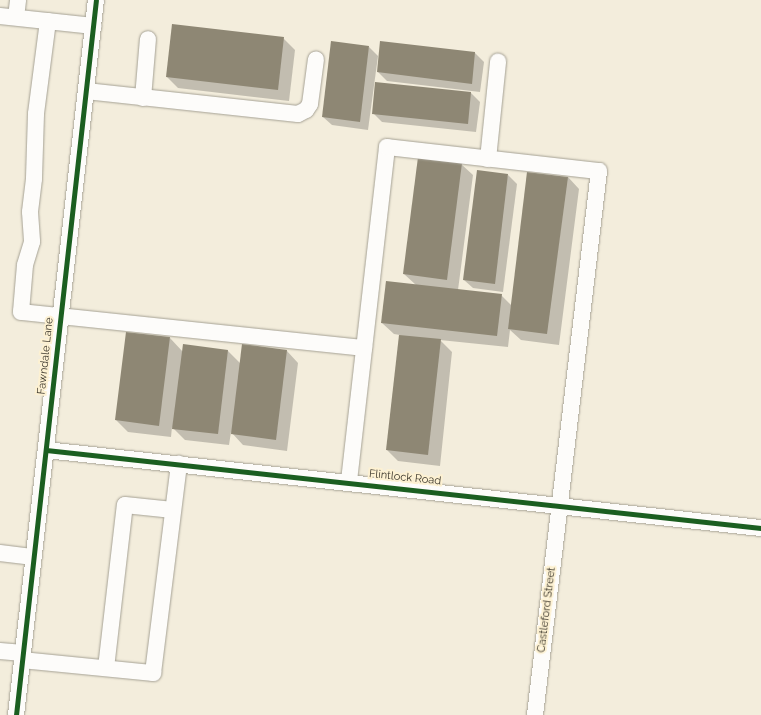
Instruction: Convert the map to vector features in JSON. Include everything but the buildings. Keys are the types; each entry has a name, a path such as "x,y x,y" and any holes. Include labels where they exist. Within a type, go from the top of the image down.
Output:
{"street":[{"path":"16,17 18,0"},
{"name":"Fawndale Lane","path":"16,715 96,0"},
{"path":"0,16 93,26"},
{"path":"48,21 36,114 34,180 30,212 32,242 25,266 21,312 364,348"},
{"path":"143,98 148,39"},
{"path":"86,91 298,114 306,110 310,104 316,59"},
{"path":"349,481 386,147 488,159 498,62"},
{"name":"Castleford Street","path":"488,159 599,171 535,715"},
{"name":"Flintlock Road","path":"46,450 349,481 761,528"},
{"path":"0,651 22,657 153,673 179,464"},
{"path":"106,668 125,505 173,510"},
{"path":"0,553 34,557"}],"cycle path":[{"path":"16,715 96,0"},
{"path":"46,450 761,528"}]}
